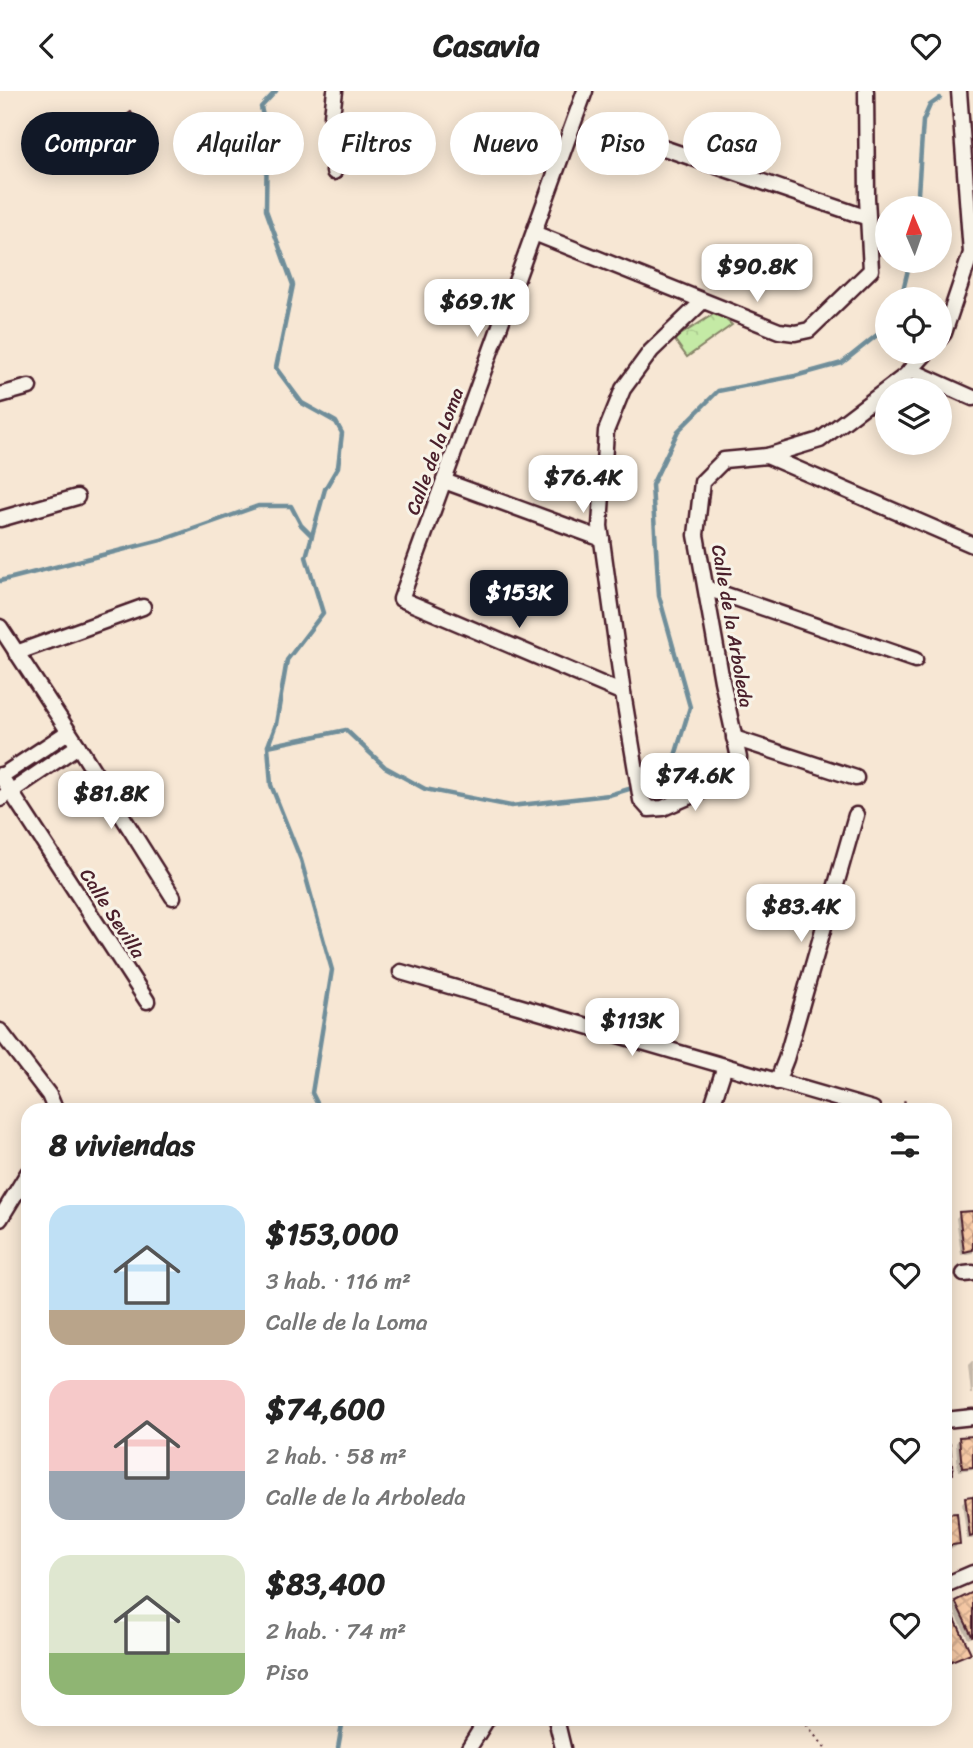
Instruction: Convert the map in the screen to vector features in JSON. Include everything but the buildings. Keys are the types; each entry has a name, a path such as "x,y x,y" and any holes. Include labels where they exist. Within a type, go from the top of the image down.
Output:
{"street":[{"path":"332,112 335,91"},
{"name":"Calle de la Loma","path":"585,91 401,599 623,693"},
{"path":"534,233 779,331 795,333 809,330 871,269 866,91"},
{"path":"952,313 970,268 971,253 970,179 959,91"},
{"path":"669,150 868,218"},
{"path":"623,693 600,526 607,431 623,389 651,351 703,301"},
{"name":"Calle de la Arboleda","path":"623,693 642,800 649,809 663,809 718,784 739,758 722,681 696,535 702,482 724,460 767,456 820,440 916,364"},
{"path":"910,370 973,398"},
{"path":"0,395 29,387"},
{"path":"767,456 973,545"},
{"path":"444,481 602,539"},
{"path":"0,519 77,497"},
{"path":"706,589 915,660"},
{"path":"16,653 143,607"},
{"path":"0,627 173,897"},
{"path":"0,776 68,733"},
{"path":"734,738 856,778"},
{"path":"6,795 78,746"},
{"name":"Calle Sevilla","path":"0,776 6,795 147,1001"},
{"path":"777,1082 786,1059 856,815"},
{"path":"401,972 852,1103"},
{"path":"0,1031 52,1103"},
{"path":"713,1103 724,1066"},
{"path":"0,1219 21,1184"},
{"path":"952,1419 973,1417"},
{"path":"952,1582 973,1573"},
{"path":"469,1748 483,1726"},
{"path":"558,1726 563,1748"}],"path":[{"path":"808,1726 825,1748"}],"green space":[{"path":"717,312 732,325 687,357 674,339"}],"waterway":[{"path":"276,91 261,107 267,135 266,210 293,285 276,368 302,403 336,422 342,433 338,467 325,489 306,557 323,613 287,660 276,724 268,746 271,785 301,860 332,970 312,1093 317,1103"},
{"path":"918,196 923,121 930,105 940,98"},
{"path":"904,287 907,273"},
{"path":"268,746 346,730 385,767 425,789 511,806 609,795 649,783 675,756 690,707 659,596 652,485 678,431 718,391 795,376 842,363 875,337"},
{"path":"0,581 165,539 258,506 291,506 301,525 312,536"},
{"path":"338,1748 342,1726"}]}
